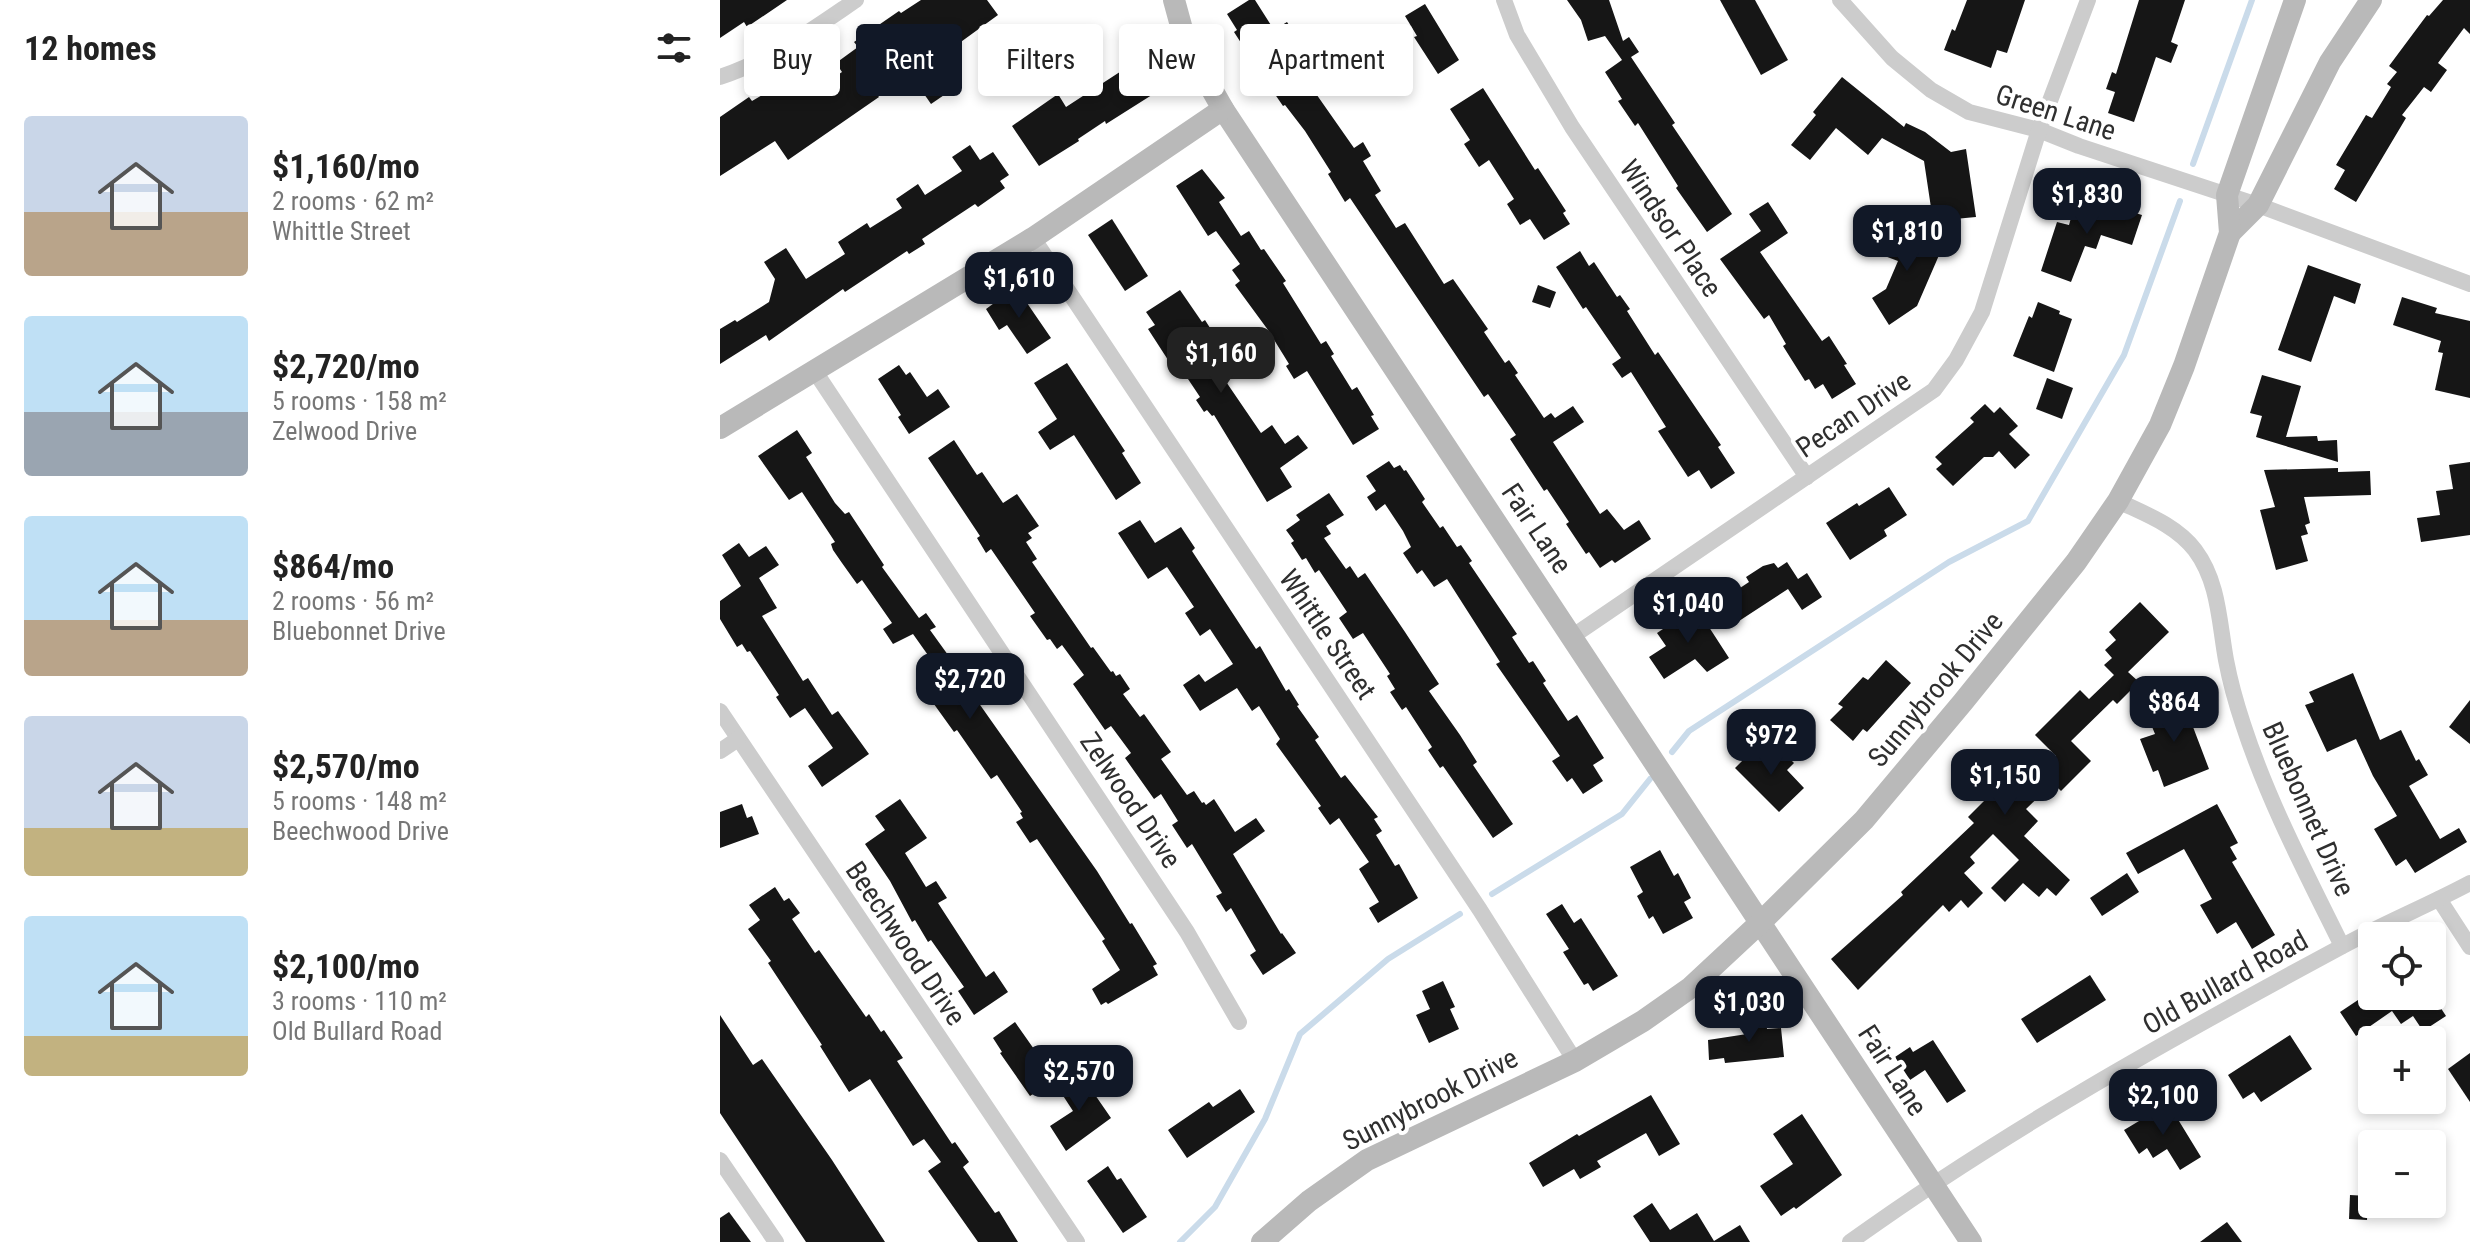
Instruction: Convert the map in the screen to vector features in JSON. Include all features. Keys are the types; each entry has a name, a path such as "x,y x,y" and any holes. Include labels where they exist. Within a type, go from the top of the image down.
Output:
{"street":[{"path":"720,77 781,51 856,0"},
{"name":"Fair Lane","path":"1174,0 1186,44 1223,109 1762,921 1971,1242"},
{"name":"Windsor Place","path":"1504,0 1517,35 1572,127 1807,477"},
{"name":"Green Lane","path":"1840,0 1892,58 1931,90 1969,112 2039,130 2258,205 2470,284"},
{"name":"Pecan Drive","path":"1573,636 1934,390 1956,360 1982,312 2039,130 2088,0"},
{"name":"Sunnybrook Drive","path":"1262,1242 1309,1201 1367,1160 1575,1061 1643,1021 1690,988 1762,921 1891,789 2054,592 2118,501 2160,425 2230,233 2227,195 2295,0"},
{"name":"Sunnybrook Drive","path":"2230,233 2258,205 2330,62 2371,0"},
{"path":"720,428 1033,238 1223,109"},
{"name":"Whittle Street","path":"1033,238 1480,910 1575,1061"},
{"name":"Zelwood Drive","path":"814,370 1187,932 1239,1022"},
{"name":"Bluebonnet Drive","path":"2118,501 2162,523 2185,539 2210,575 2229,676 2244,727 2279,817 2342,946"},
{"name":"Beechwood Drive","path":"720,711 1077,1242"},
{"path":"720,751 738,739"},
{"name":"Old Bullard Road","path":"1850,1242 1931,1184 2190,1031 2342,946 2470,883"},
{"path":"2439,899 2470,947"},
{"path":"720,1160 776,1242"}],"building":[{"path":"720,0 787,0 751,24 744,22 720,38"},
{"path":"921,0 987,0 998,15 986,24 978,24 978,30 962,41 962,24 880,24 899,11 901,13"},
{"path":"1249,0 1255,0 1270,24 1240,24 1240,41 1227,14"},
{"path":"1567,0 1609,0 1623,41 1629,37 1639,52 1631,57 1732,214 1707,232 1676,188 1678,186 1638,123 1635,126 1618,101 1622,99 1605,72 1622,60 1605,36 1588,41 1581,20"},
{"path":"1720,0 1755,0 1788,60 1761,75"},
{"path":"1967,0 2025,0 2007,53 1997,50 1991,68 1944,50"},
{"path":"2139,0 2185,0 2171,42 2178,45 2171,63 2156,57 2134,122 2108,113 2115,92 2106,89 2112,72 2116,74"},
{"path":"2443,0 2470,0 2470,34 2464,28 2438,63 2447,70 2431,92 2424,87 2402,115 2406,118 2356,202 2334,189 2345,170 2336,165 2366,115 2372,118 2391,87 2387,84 2397,72 2389,66 2427,15"},
{"path":"1425,4 1459,60 1438,74 1414,37 1417,36 1413,24 1405,16"},
{"path":"856,48 856,96 879,97 788,160 775,141 720,176 720,117 749,97 752,101 760,96 840,96 840,60"},
{"path":"1119,73 1119,96 1150,96 1106,124 1105,121 1039,166 1012,126 1055,96 1059,96 1066,107 1083,96 1103,96 1103,83"},
{"path":"1842,77 1904,127 1906,123 1925,132 1951,152 1966,149 1976,217 1933,221 1924,161 1882,138 1868,155 1836,128 1810,160 1791,145"},
{"path":"1483,88 1535,170 1538,168 1566,211 1563,213 1570,224 1544,240 1530,219 1520,225 1507,204 1514,199 1489,160 1479,167 1464,144 1470,140 1450,109"},
{"path":"925,96 943,96 931,104"},
{"path":"1276,96 1318,96 1354,148 1363,142 1371,156 1363,161 1381,191 1375,195 1396,228 1405,223 1444,284 1453,279 1488,329 1484,332 1505,363 1509,360 1518,373 1515,375 1544,418 1551,413 1555,418 1573,406 1584,422 1553,442 1600,514 1607,509 1624,530 1639,520 1651,539 1615,563 1612,560 1600,568 1589,552 1586,554 1566,524 1569,522 1547,489 1544,491 1510,439 1516,435 1488,394 1484,397 1350,198 1345,202 1328,174 1331,172 1305,131"},
{"path":"970,145 980,160 993,152 1009,175 1000,181 1005,188 922,239 925,244 909,254 907,251 845,292 843,289 769,341 766,335 720,364 720,329 769,302 775,279 764,262 786,248 806,279 845,254 838,242 867,223 870,228 902,208 896,199 918,184 925,195 962,171 952,157"},
{"path":"1202,169 1225,198 1219,202 1241,236 1249,231 1261,250 1264,249 1286,281 1283,283 1321,344 1326,341 1334,354 1331,356 1352,390 1357,387 1374,415 1371,416 1379,429 1353,445 1307,371 1294,379 1286,366 1289,364 1268,330 1235,285 1240,281 1232,270 1240,264 1216,231 1208,236 1176,186"},
{"path":"2076,200 2142,215 2132,245 2101,235 2096,249 2085,246 2071,282 2041,271 2057,222 2069,225"},
{"path":"1768,202 1788,233 1760,252 1822,341 1829,336 1856,384 1832,399 1823,384 1815,389 1809,379 1805,381 1783,346 1786,344 1769,315 1764,319 1720,259 1761,231 1749,214"},
{"path":"1112,219 1148,276 1125,291 1088,235"},
{"path":"1895,225 1943,246 1917,306 1889,325 1872,298 1886,289 1898,261 1882,255"},
{"path":"1580,251 1589,266 1594,262 1617,297 1620,295 1655,355 1658,352 1721,445 1718,447 1735,473 1711,489 1699,470 1688,477 1658,431 1666,427 1631,372 1622,378 1612,364 1621,358 1586,307 1583,309 1556,267"},
{"path":"2308,265 2361,284 2355,304 2334,296 2311,362 2278,350"},
{"path":"1538,285 1556,292 1550,308 1532,302"},
{"path":"1016,287 1051,338 1027,354 1007,325 999,330 986,309"},
{"path":"1180,290 1217,339 1203,348 1261,433 1272,425 1285,444 1298,435 1308,448 1280,468 1292,487 1267,502 1214,415 1207,410 1204,412 1196,400 1200,397 1178,364 1175,360 1170,363 1148,329 1155,325 1146,312"},
{"path":"2402,297 2437,308 2435,313 2470,321 2470,398 2435,390 2443,353 2438,352 2441,341 2393,325"},
{"path":"2038,302 2072,319 2054,372 2013,356"},
{"path":"1067,363 1125,451 1122,453 1141,483 1116,500 1074,435 1050,450 1038,432 1057,419 1034,383"},
{"path":"899,365 906,375 910,372 927,397 938,389 950,407 909,434 878,379"},
{"path":"2262,375 2301,386 2286,437 2317,436 2318,441 2337,440 2338,462 2256,437 2262,416 2250,413"},
{"path":"2047,378 2073,388 2062,419 2036,409"},
{"path":"1985,404 1994,413 2000,407 2018,426 2009,434 2030,455 2015,469 1999,451 1993,457 1984,457 1953,486 1936,469 1942,464 1935,457 1974,422 1970,418"},
{"path":"797,430 812,453 806,457 835,503 845,514 849,512 884,565 882,567 919,618 926,613 936,627 930,630 1132,923 1157,964 1153,966 1158,975 1101,1005 1092,989 1120,970 1102,941 1105,939 1037,839 1030,843 1016,822 1023,818 1022,812 997,775 991,779 957,730 954,732 926,693 933,688 920,668 930,658 913,634 893,644 883,629 892,623 862,580 857,584 833,550 831,544 835,542 802,492 789,500 758,456"},
{"path":"954,440 977,475 982,472 1003,503 1017,494 1039,526 1028,533 1032,538 1026,542 1037,559 1032,562 1091,648 1111,672 1116,676 1120,674 1130,689 1123,694 1140,717 1144,714 1171,752 1161,759 1187,795 1194,791 1206,805 1214,799 1235,832 1256,818 1265,831 1233,854 1281,934 1296,953 1263,975 1250,955 1256,951 1231,908 1226,912 1216,896 1222,893 1192,844 1187,848 1172,825 1178,821 1161,794 1154,799 1125,758 1131,753 1111,726 1105,730 1073,684 1084,675 1062,645 1057,649 1050,639 1047,640 1030,616 1035,613 991,549 986,553 977,538 980,536 928,458"},
{"path":"1389,461 1394,468 1400,465 1406,470 1440,528 1443,526 1457,547 1461,545 1472,561 1469,563 1517,634 1512,637 1529,663 1533,661 1546,681 1543,683 1568,721 1577,715 1604,758 1593,765 1603,781 1583,794 1572,778 1567,782 1552,761 1560,756 1496,664 1500,662 1447,579 1434,587 1422,570 1417,574 1403,553 1411,547 1403,531 1385,504 1376,511 1367,497 1376,491 1366,476"},
{"path":"2470,462 2470,535 2421,542 2417,518 2440,515 2436,491 2453,489 2449,465"},
{"path":"2338,468 2338,472 2370,471 2371,495 2304,497 2310,523 2305,525 2308,534 2301,536 2308,561 2276,570 2260,510 2275,507 2264,470"},
{"path":"1889,487 1907,515 1884,530 1887,536 1850,560 1826,523"},
{"path":"1329,493 1344,515 1326,526 1331,534 1324,538 1346,569 1350,566 1358,578 1365,573 1405,632 1439,684 1429,691 1460,735 1477,762 1473,765 1513,824 1493,838 1443,766 1440,768 1428,750 1432,747 1406,707 1402,710 1390,692 1395,689 1387,676 1390,674 1363,633 1353,639 1339,618 1347,612 1319,570 1315,573 1291,543 1294,541 1286,530 1300,520 1296,515"},
{"path":"1140,520 1155,543 1181,527 1195,548 1192,551 1256,649 1260,646 1286,691 1289,689 1319,737 1315,740 1341,778 1345,775 1378,817 1374,819 1382,831 1376,835 1395,866 1399,864 1418,898 1378,923 1369,908 1379,902 1359,869 1369,862 1339,818 1330,825 1318,808 1321,806 1276,744 1280,739 1259,706 1252,711 1237,688 1200,711 1183,685 1199,674 1205,682 1233,664 1210,629 1200,636 1185,613 1194,607 1167,567 1148,579 1118,533"},
{"path":"739,543 749,557 766,546 779,565 759,578 777,608 762,616 803,681 808,678 832,715 838,711 869,754 822,787 808,766 833,748 805,708 790,718 750,651 747,652 742,644 737,647 720,619 720,601 741,586 722,555"},
{"path":"1787,562 1798,579 1807,573 1822,597 1802,610 1788,589 1739,621 1725,598 1749,582 1746,577 1763,566 1774,563 1778,568"},
{"path":"2140,602 2169,632 2128,672 2139,682 2117,704 2113,700 2071,741 2091,761 2061,791 2053,783 2026,809 2038,821 2024,836 2070,880 2056,896 2047,888 2039,897 2023,883 2005,902 1991,888 2019,860 1993,834 1970,857 1975,863 1964,873 1983,893 1968,908 1961,900 1949,912 1943,905 1858,990 1831,959 1903,895 1901,892 1974,823 1968,817 2022,763 2036,776 2056,756 2035,735 2080,690 2089,699 2114,675 2104,665 2112,658 2105,650 2116,640 2109,632"},
{"path":"1696,607 1729,658 1707,672 1695,659 1664,679 1649,657 1666,646 1657,633"},
{"path":"1886,660 1911,683 1867,732 1863,729 1853,741 1830,720 1843,707 1838,704 1863,677 1868,680"},
{"path":"2353,673 2380,740 2401,730 2416,761 2419,759 2428,775 2409,786 2440,839 2459,828 2467,842 2415,873 2406,859 2396,866 2374,829 2397,816 2356,739 2327,752 2305,705 2314,702 2309,692"},
{"path":"2182,698 2209,769 2164,787 2158,770 2153,772 2140,739 2155,734 2146,712"},
{"path":"2470,700 2470,744 2449,727"},
{"path":"1774,743 1794,763 1787,770 1804,788 1779,812 1735,768 1751,752 1758,759"},
{"path":"900,799 927,838 905,853 926,887 936,881 947,898 938,903 986,977 994,971 1008,992 974,1015 958,991 964,987 931,940 928,942 915,920 912,922 865,844 885,830 875,816"},
{"path":"742,804 747,818 752,816 759,834 720,848 720,812"},
{"path":"2217,804 2238,843 2230,847 2237,859 2232,862 2275,935 2252,949 2236,922 2217,934 2200,905 2212,899 2184,849 2138,874 2126,853"},
{"path":"1660,850 1674,876 1678,873 1691,898 1684,902 1693,918 1663,934 1653,916 1649,919 1637,896 1643,892 1630,867"},
{"path":"2127,873 2139,892 2102,916 2090,898"},
{"path":"775,887 784,901 789,898 800,913 792,919 815,953 819,950 866,1017 869,1014 881,1032 884,1030 903,1058 897,1061 952,1144 955,1142 969,1162 963,1167 995,1213 999,1211 1018,1242 978,1242 928,1171 941,1162 924,1139 913,1146 870,1079 849,1092 768,963 771,961 748,929 760,920 749,905"},
{"path":"1562,904 1574,923 1581,918 1618,976 1593,991 1588,983 1584,985 1563,952 1569,949 1546,914"},
{"path":"2090,975 2106,1000 2037,1043 2021,1019"},
{"path":"1443,981 1455,1007 1450,1009 1459,1029 1429,1043 1416,1015 1430,1009 1422,991"},
{"path":"2358,1000 2358,1010 2442,1010 2446,1016 2431,1026 2420,1026 2413,1016 2401,1024 2392,1011 2370,1026 2358,1026 2356,1036 2340,1012"},
{"path":"720,1015 753,1065 762,1059 885,1242 806,1242 720,1113"},
{"path":"1766,1018 1767,1029 1781,1028 1784,1057 1725,1063 1724,1058 1709,1060 1708,1040 1747,1034 1746,1020"},
{"path":"1015,1022 1055,1079 1030,1096 993,1038"},
{"path":"2290,1035 2312,1069 2261,1102 2254,1092 2243,1099 2228,1075"},
{"path":"1933,1040 1966,1091 1947,1103 1925,1070 1910,1080 1895,1057 1910,1047 1913,1052"},
{"path":"2470,1053 2470,1102 2448,1069"},
{"path":"1077,1075 1079,1078 1082,1076 1111,1118 1066,1151 1050,1126 1073,1111 1058,1088"},
{"path":"1240,1089 1255,1112 1187,1158 1168,1130 1209,1102 1213,1107"},
{"path":"1651,1095 1680,1144 1659,1156 1646,1133 1597,1161 1601,1167 1580,1179 1574,1169 1543,1187 1529,1163"},
{"path":"2154,1106 2160,1115 2171,1108 2201,1157 2180,1170 2167,1149 2153,1158 2147,1148 2139,1154 2124,1130 2144,1118 2141,1113"},
{"path":"1802,1114 1842,1175 1796,1209 1794,1207 1781,1216 1760,1186 1793,1164 1773,1134"},
{"path":"1108,1166 1117,1180 1121,1178 1147,1217 1123,1233 1087,1181"},
{"path":"2350,1195 2358,1195 2358,1218 2367,1220 2349,1219"},
{"path":"1652,1203 1670,1230 1697,1213 1714,1241 1740,1225 1750,1242 1650,1242 1633,1216"},
{"path":"729,1212 751,1242 720,1242 720,1218"},
{"path":"2227,1222 2242,1242 2200,1242"}],"waterway":[{"path":"2193,164 2252,0"},
{"path":"1672,752 1689,731 1949,562 2028,521 2124,355 2180,201"},
{"path":"1492,894 1622,814 1650,779"},
{"path":"1180,1242 1215,1207 1265,1119 1300,1034 1388,959 1460,914"}]}
